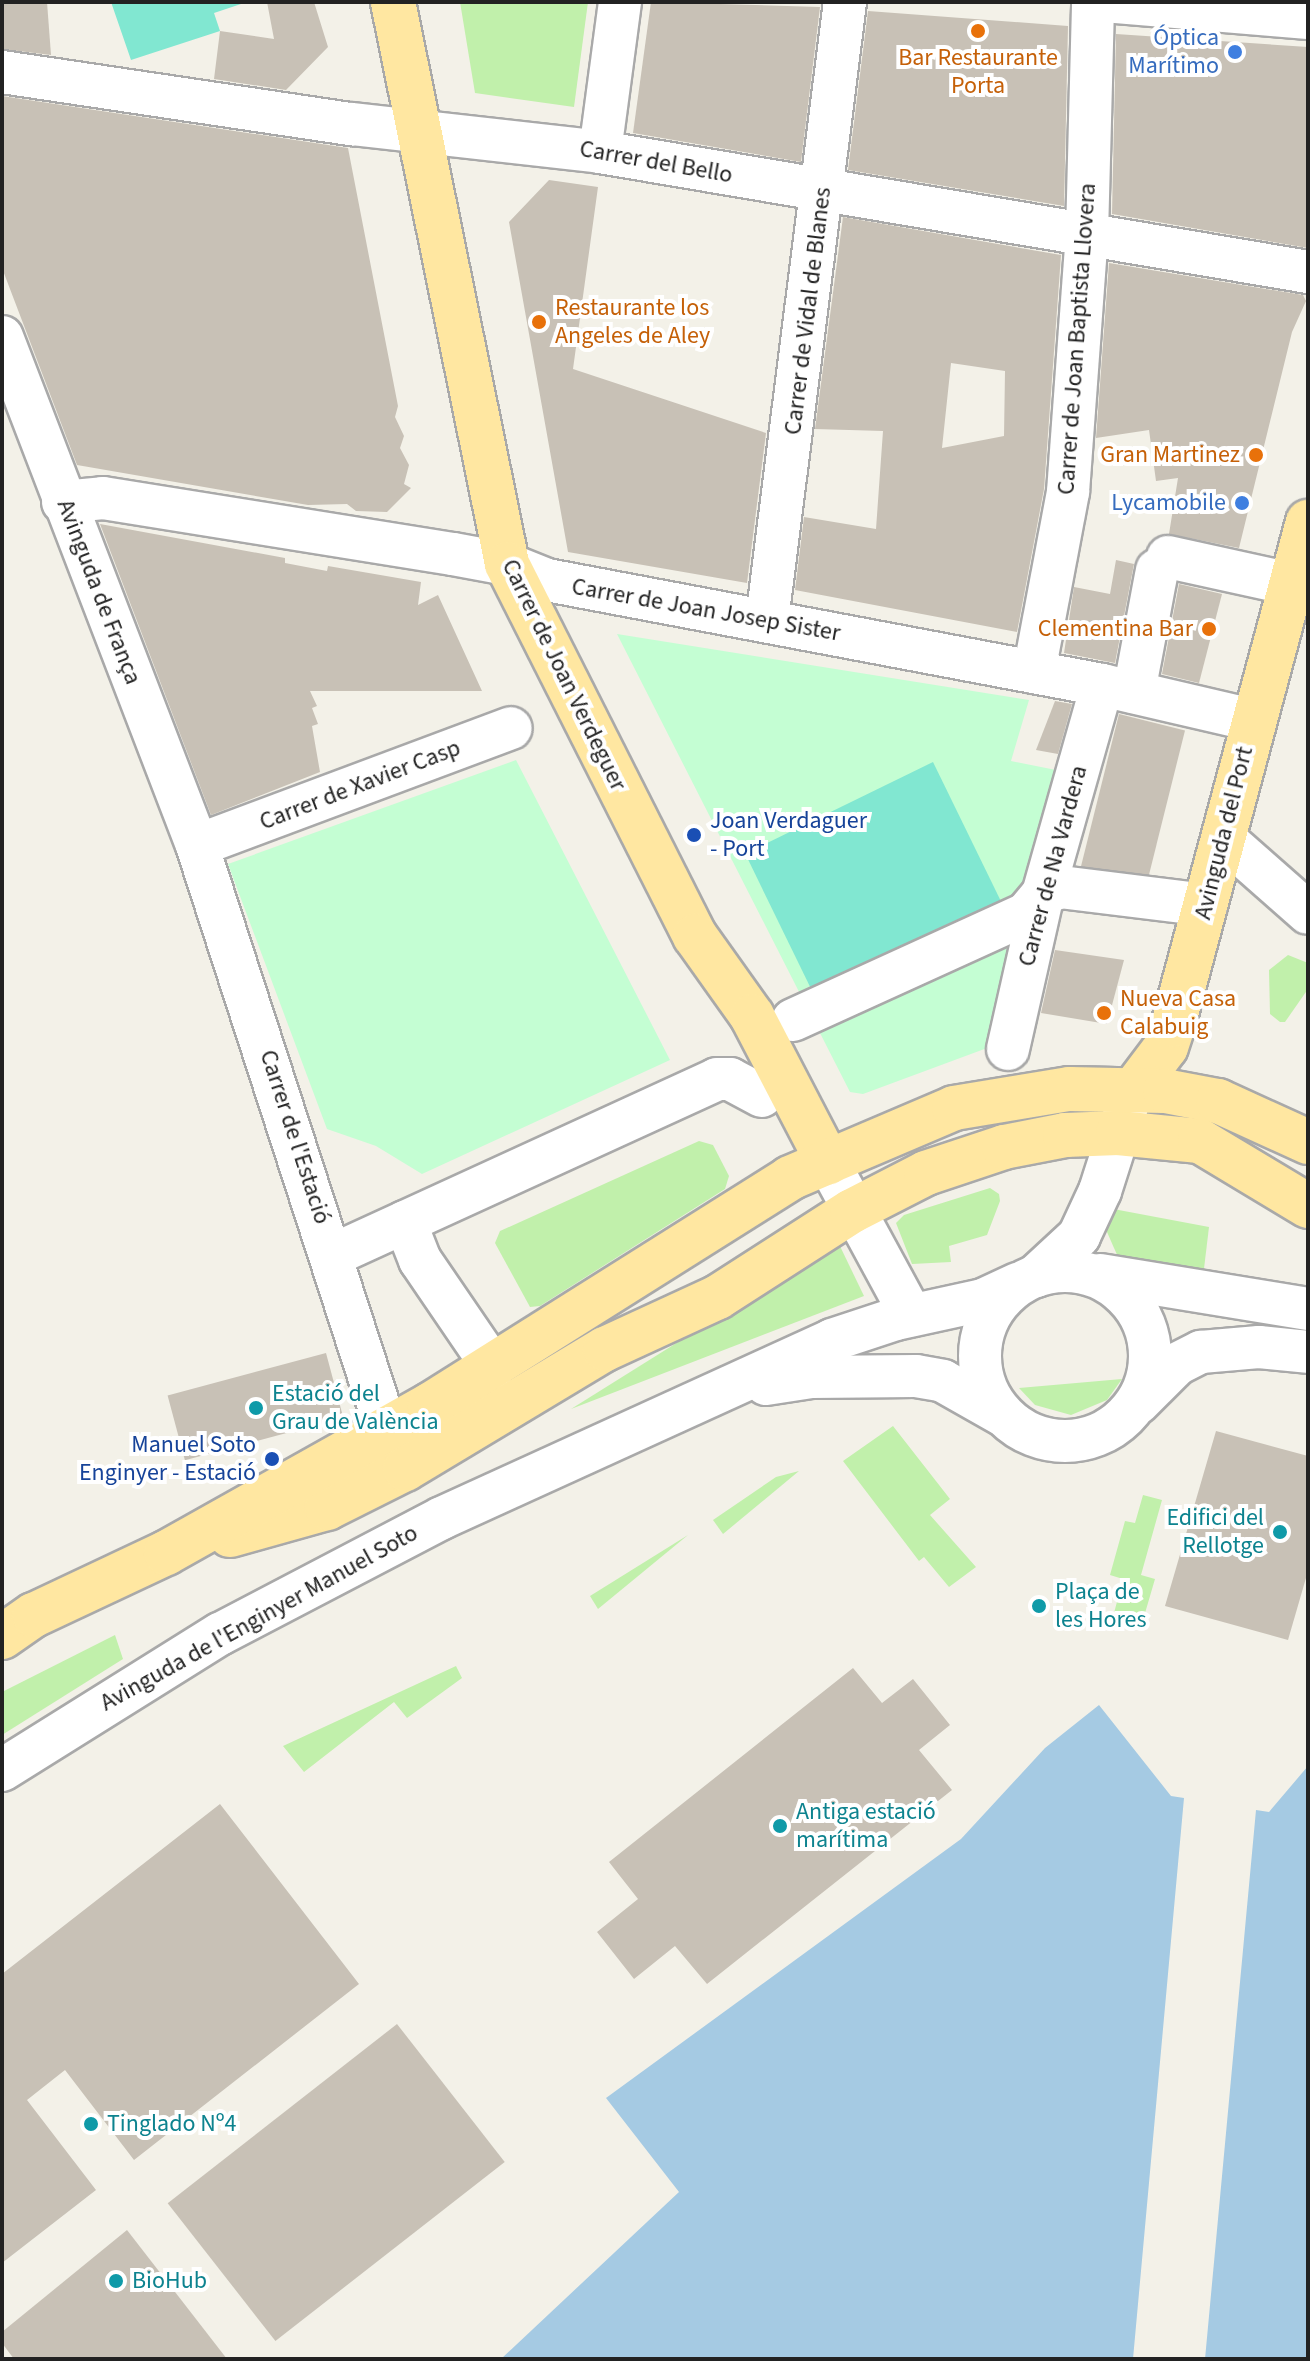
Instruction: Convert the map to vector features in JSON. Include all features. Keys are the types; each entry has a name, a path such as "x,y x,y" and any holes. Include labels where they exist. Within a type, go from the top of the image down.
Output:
{"main road":[{"name":"Carrer de Joan Verdeguer","path":"393,2 507,564 695,936 752,1016 809,1170"},
{"name":"Avinguda del Port","path":"1150,1090 1161,1073 1308,522"},
{"path":"695,936 728,1030 781,1139 809,1170"},
{"path":"2,1637 34,1615 166,1553 387,1431 809,1170 981,1101 1069,1089 1150,1090 1218,1101 1308,1142"},
{"path":"1150,1090 1200,1141 1308,1206"},
{"path":"605,1349 718,1297 852,1211 926,1173 1004,1147 1065,1135 1118,1133 1200,1141"},
{"path":"166,1553 327,1508 405,1469 605,1349 775,1223 809,1170"}],"street":[{"path":"600,152 620,2"},
{"name":"Carrer de Vidal de Blanes","path":"767,620 824,191 845,2"},
{"name":"Carrer de Joan Baptista Llovera","path":"1034,672 1066,513 1087,235 1093,2"},
{"path":"1116,2 1308,18"},
{"name":"Carrer del Bello","path":"2,72 600,152 1308,272"},
{"name":"Avinguda de França","path":"2,337 63,502 203,843"},
{"name":"Carrer de Joan Josep Sister","path":"63,502 103,498 507,564 547,580 1034,672 1253,720"},
{"name":"Carrer de Na Vardera","path":"1008,1049 1043,894 1163,564 1291,584"},
{"name":"Carrer de Xavier Casp","path":"203,843 511,728"},
{"path":"1223,838 1308,913"},
{"name":"Carrer de l'Estació","path":"203,843 387,1431"},
{"path":"793,1020 1026,914 1043,894 1060,887 1206,905"},
{"path":"333,1255 717,1079 730,1079 762,1096"},
{"path":"1150,1090 1118,1133 1079,1236 996,1305 983,1331 979,1360 986,1389 1001,1414 1045,1440 1070,1442 1095,1437 1134,1407 1177,1364 1201,1352 1259,1347 1308,1352"},
{"path":"809,1170 852,1211 911,1315"},
{"path":"405,1222 420,1260 493,1367"},
{"path":"1027,1280 1080,1272 1308,1309"},
{"path":"1080,1272 1107,1281 1129,1299 1144,1324 1150,1352 1147,1380 1134,1407"},
{"name":"Avinguda de l'Enginyer Manuel Soto","path":"2,1770 130,1687 334,1571 832,1340 911,1315 983,1300 1027,1280"},
{"name":"Avinguda de l'Enginyer Manuel Soto","path":"699,1401 811,1377 916,1376 943,1381 1001,1414"}],"green space":[{"path":"460,2 588,2 574,107 475,93"},
{"path":"617,634 1029,700 1011,761 1066,772 1006,1041 863,1094 850,1092"},
{"path":"516,760 670,1060 422,1174 376,1146 327,1129 228,864"},
{"path":"1288,955 1308,963 1308,989 1285,1022 1280,1022 1270,1014 1269,970"},
{"path":"699,1141 713,1145 729,1176 725,1189 540,1306 530,1307 495,1243 500,1231"},
{"path":"990,1188 999,1194 1000,1201 987,1235 949,1246 951,1262 912,1264 896,1223 904,1215"},
{"path":"1108,1208 1209,1227 1203,1277 1118,1257 1103,1223"},
{"path":"838,1242 864,1296 571,1409"},
{"path":"1122,1379 1107,1400 1071,1415 1035,1405 1019,1388"},
{"path":"893,1426 950,1499 930,1515 976,1567 949,1587 924,1557 919,1561 843,1461"},
{"path":"799,1471 723,1534 713,1520 776,1477"},
{"path":"1143,1495 1162,1500 1141,1575 1155,1579 1143,1620 1114,1613 1123,1579 1110,1575 1125,1521 1135,1523"},
{"path":"688,1535 598,1609 590,1596"},
{"path":"115,1635 123,1659 2,1735 2,1692"},
{"path":"456,1666 462,1678 407,1718 394,1702 304,1772 283,1746"}],"shaded area":[{"path":"111,2 247,2 214,13 220,31 131,60"},
{"path":"933,762 1001,901 813,993 745,854"},
{"path":"1099,1705 1171,1796 1184,1798 1133,2359 501,2359 679,2192 606,2098 961,1839 1045,1748"},
{"path":"1308,1766 1308,2359 1205,2359 1256,1810 1269,1812"}],"building":[{"path":"2,2 47,2 51,55 2,49"},
{"path":"267,2 314,2 328,47 286,90 214,79 220,31 274,39"},
{"path":"651,2 820,7 801,162 633,133"},
{"path":"868,11 1068,26 1064,206 848,170"},
{"path":"1116,34 1308,47 1308,248 1112,214"},
{"path":"2,96 348,148 398,406 395,417 404,436 400,448 409,465 404,484 411,488 387,512 356,511 347,504 308,505 77,465 2,268"},
{"path":"549,180 598,187 573,369 766,433 747,583 568,552 509,222"},
{"path":"843,217 1061,255 1044,489 1017,632 795,590 804,517 876,529 883,431 815,429","holes":["951,363 1005,371 1004,436 942,448"]},
{"path":"1109,263 1303,295 1306,301 1292,332 1239,548 1169,534 1178,478 1156,481 1149,430 1096,438"},
{"path":"100,524 285,558 285,563 327,571 328,566 421,582 418,605 438,595 482,691 310,691 317,706 312,708 318,724 312,726 320,772 211,815"},
{"path":"1116,560 1134,564 1115,663 1064,653 1074,587 1110,594"},
{"path":"1179,584 1222,594 1199,683 1162,674"},
{"path":"1055,701 1072,704 1058,754 1036,750"},
{"path":"1119,714 1185,730 1147,883 1081,866"},
{"path":"1055,950 1124,960 1107,1024 1041,1013"},
{"name":"Estació del Grau de València","path":"326,1353 343,1418 185,1460 168,1395"},
{"name":"Edifici del Rellotge","path":"1216,1431 1308,1456 1308,1571 1288,1640 1165,1606"},
{"name":"Antiga estació marítima","path":"853,1668 882,1703 913,1679 950,1725 919,1750 952,1790 707,1984 675,1946 634,1979 597,1932 638,1899 609,1862"},
{"name":"Tinglado Nº4","path":"220,1804 359,1984 134,2160 65,2070 27,2100 96,2190 2,2263 2,1974"},
{"path":"397,2024 505,2162 275,2341 168,2203"},
{"name":"BioHub","path":"127,2230 227,2359 14,2359 2,2343 2,2332"}],"place":[{"name":"Bar Restaurante Porta","path":"978,31"},
{"name":"Óptica Marítimo","path":"1235,52"},
{"name":"Restaurante los Angeles de Aley","path":"539,322"},
{"name":"Gran Martinez","path":"1256,455"},
{"name":"Lycamobile","path":"1242,503"},
{"name":"Clementina Bar","path":"1209,629"},
{"name":"Joan Verdaguer - Port","path":"694,835"},
{"name":"Nueva Casa Calabuig","path":"1104,1013"},
{"name":"Estació del Grau de València","path":"256,1408"},
{"name":"Manuel Soto Enginyer - Estació","path":"272,1459"},
{"name":"Edifici del Rellotge","path":"1280,1532"},
{"name":"Plaça de les Hores","path":"1039,1606"},
{"name":"Antiga estació marítima","path":"780,1826"},
{"name":"Tinglado Nº4","path":"91,2124"},
{"name":"BioHub","path":"116,2281"}]}
